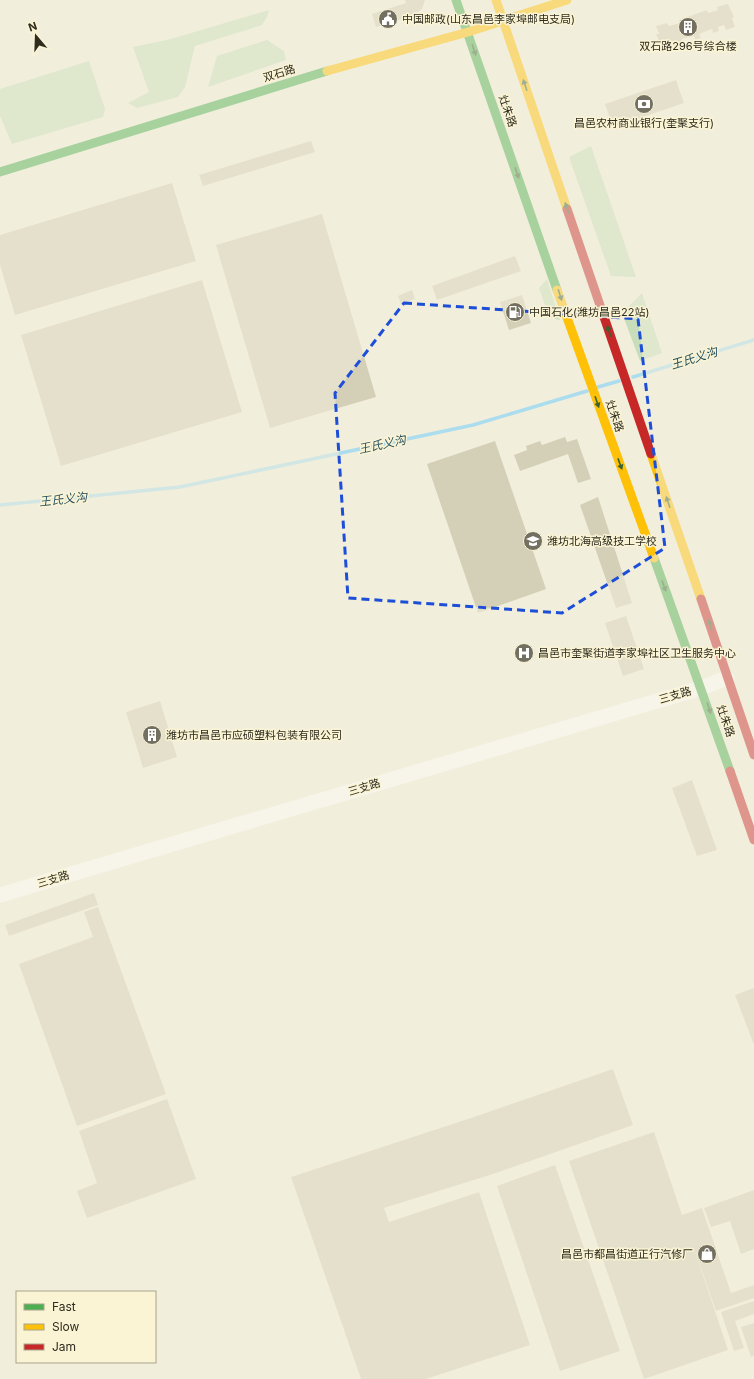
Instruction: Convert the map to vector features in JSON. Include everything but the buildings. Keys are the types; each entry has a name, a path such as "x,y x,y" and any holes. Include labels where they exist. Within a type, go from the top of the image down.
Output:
{"main road":[{"name":"灶朱路","path":"456,0 571,330 702,688 754,840"},
{"name":"灶朱路","path":"496,0 754,755"},
{"name":"双石路","path":"0,172 304,77 468,32 567,0"}],"street":[{"name":"三支路","path":"0,895 702,688 727,678"}],"highlighted area":[{"path":"404,303 638,319 665,548 562,613 348,598 335,393"}],"green space":[{"path":"269,10 262,25 195,46 185,87 178,97 137,108 128,103 149,92 133,47 171,39"},
{"path":"267,40 284,51 286,60 208,87 217,56"},
{"path":"89,61 105,109 103,117 12,144 0,116 0,89"},
{"path":"591,146 636,277 611,276 569,157"},
{"path":"547,279 560,320 549,317 539,288"},
{"path":"642,293 662,353 640,361 622,313"}],"waterway":[{"name":"王氏义沟","path":"633,377 754,340"},
{"name":"王氏义沟","path":"598,387 619,381"},
{"name":"王氏义沟","path":"0,505 180,487 473,425 587,391"}],"traffic: fast":[{"path":"456,0 557,290"},
{"path":"0,172 327,71"},
{"path":"654,558 730,771"}],"traffic: slow":[{"path":"496,0 567,209"},
{"path":"327,71 468,32 567,0"},
{"path":"557,290 654,558"},
{"path":"651,454 701,599"}],"traffic: jam":[{"path":"567,209 651,454"},
{"path":"701,599 754,755"},
{"path":"730,771 754,840"}],"place":[{"name":"中国邮政(山东昌邑李家埠邮电支局)","path":"388,19"},
{"name":"双石路296号综合楼","path":"688,27"},
{"name":"昌邑农村商业银行(奎聚支行)","path":"644,104"},
{"name":"中国石化(潍坊昌邑22站)","path":"515,312"},
{"name":"潍坊北海高级技工学校","path":"533,541"},
{"name":"昌邑市奎聚街道李家埠社区卫生服务中心","path":"524,653"},
{"name":"潍坊市昌邑市应硕塑料包装有限公司","path":"152,735"},
{"name":"昌邑市都昌街道正行汽修厂","path":"707,1254"}]}
